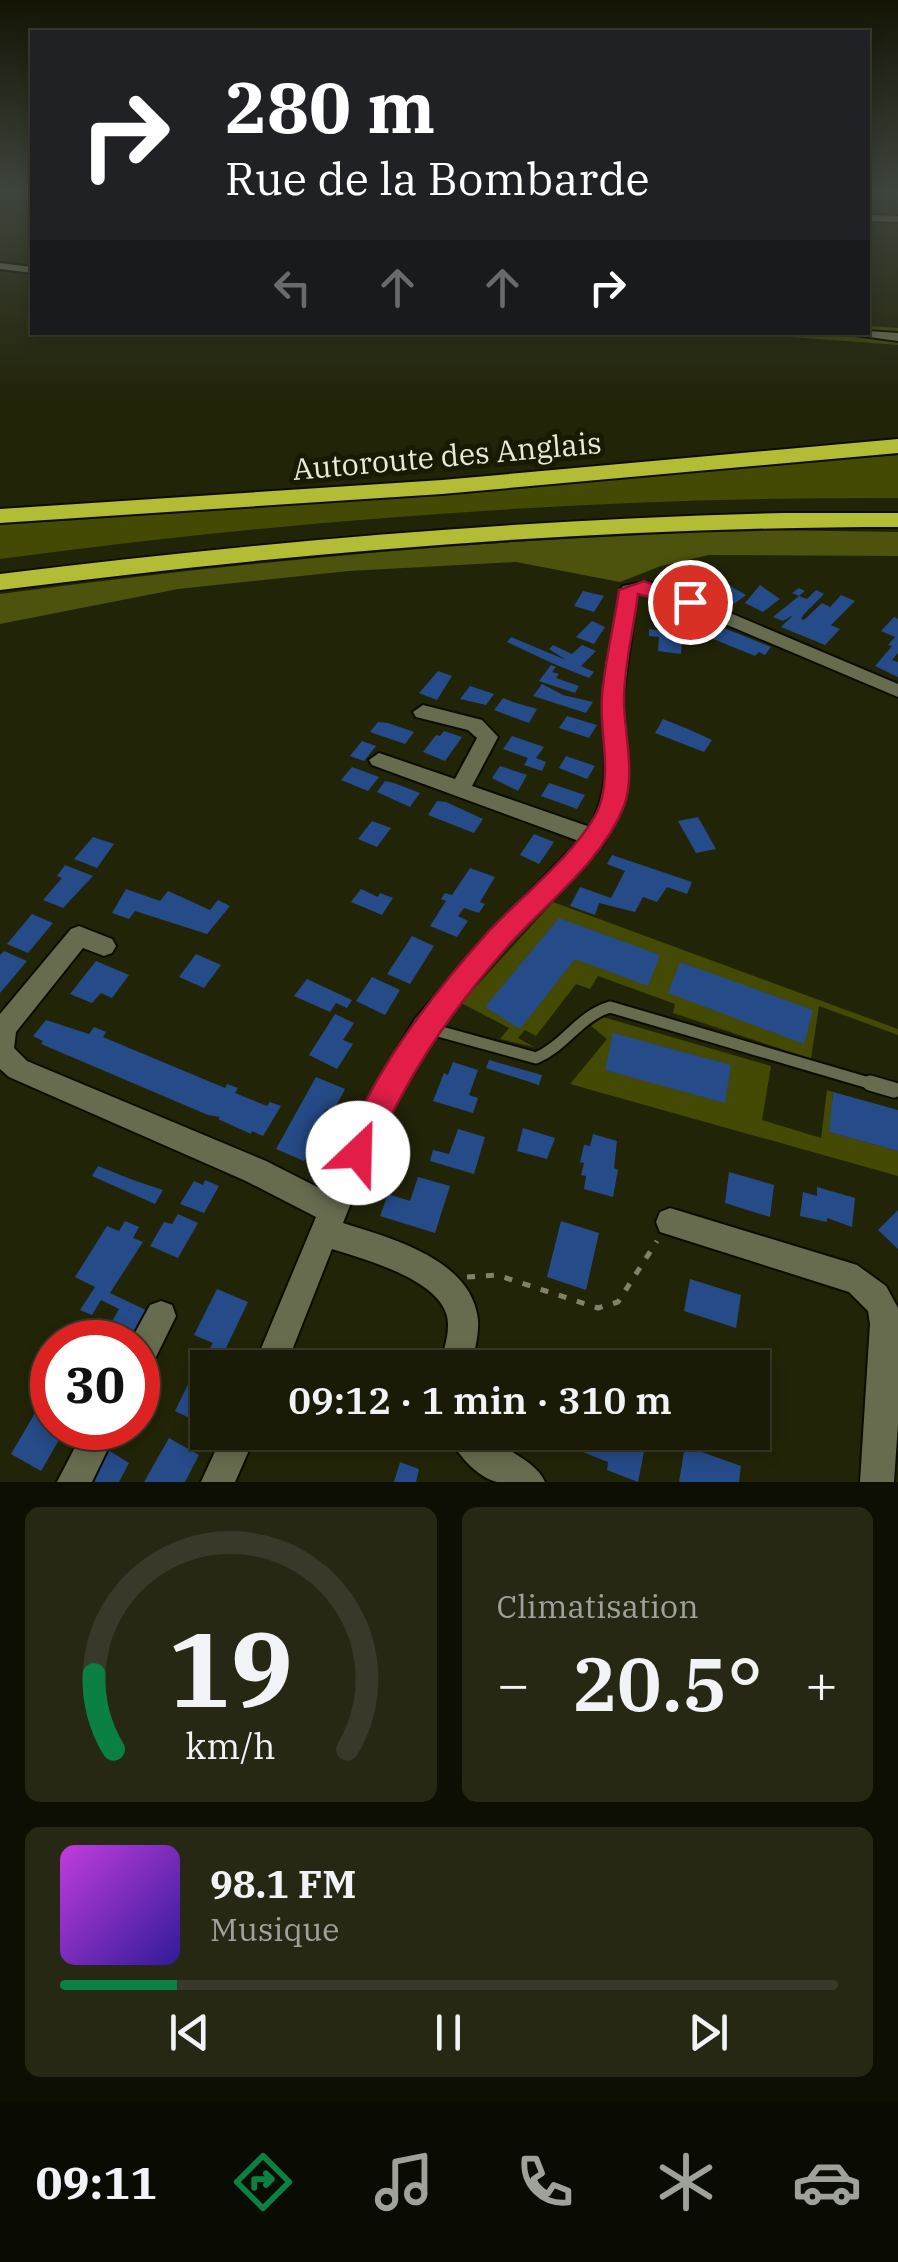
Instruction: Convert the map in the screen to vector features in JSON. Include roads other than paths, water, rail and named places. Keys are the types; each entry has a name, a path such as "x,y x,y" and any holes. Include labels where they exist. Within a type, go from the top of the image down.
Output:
{"highway":[{"name":"Autoroute des Anglais","path":"0,503 438,475 898,433"},
{"name":"Autoroute des Anglais","path":"0,516 442,487 898,446"},
{"path":"0,569 318,532 503,519 686,510 898,510"},
{"path":"0,582 321,545 488,532 691,522 898,520"}],"street":[{"path":"0,266 30,270"},
{"path":"870,334 898,336"},
{"path":"277,1350 369,1124 424,1027 499,938 594,838 613,802 617,760 612,697 622,620 633,588 658,589 898,691"},
{"path":"423,712 474,724 488,736 460,789"},
{"path":"379,760 594,838"},
{"path":"104,946 78,936 5,1028 0,1044 2,1054 18,1069 256,1171 331,1222 437,1278 456,1299 462,1317 457,1350"},
{"path":"670,1222 858,1280 873,1293 883,1310 884,1338 877,1482"},
{"path":"159,1320 161,1316"},
{"path":"74,1482 91,1450"},
{"path":"218,1482 233,1450"},
{"path":"480,1450 528,1482"}],"lane":[{"path":"424,1027 536,1058 554,1053 590,1012 610,1008 894,1090"}]}
